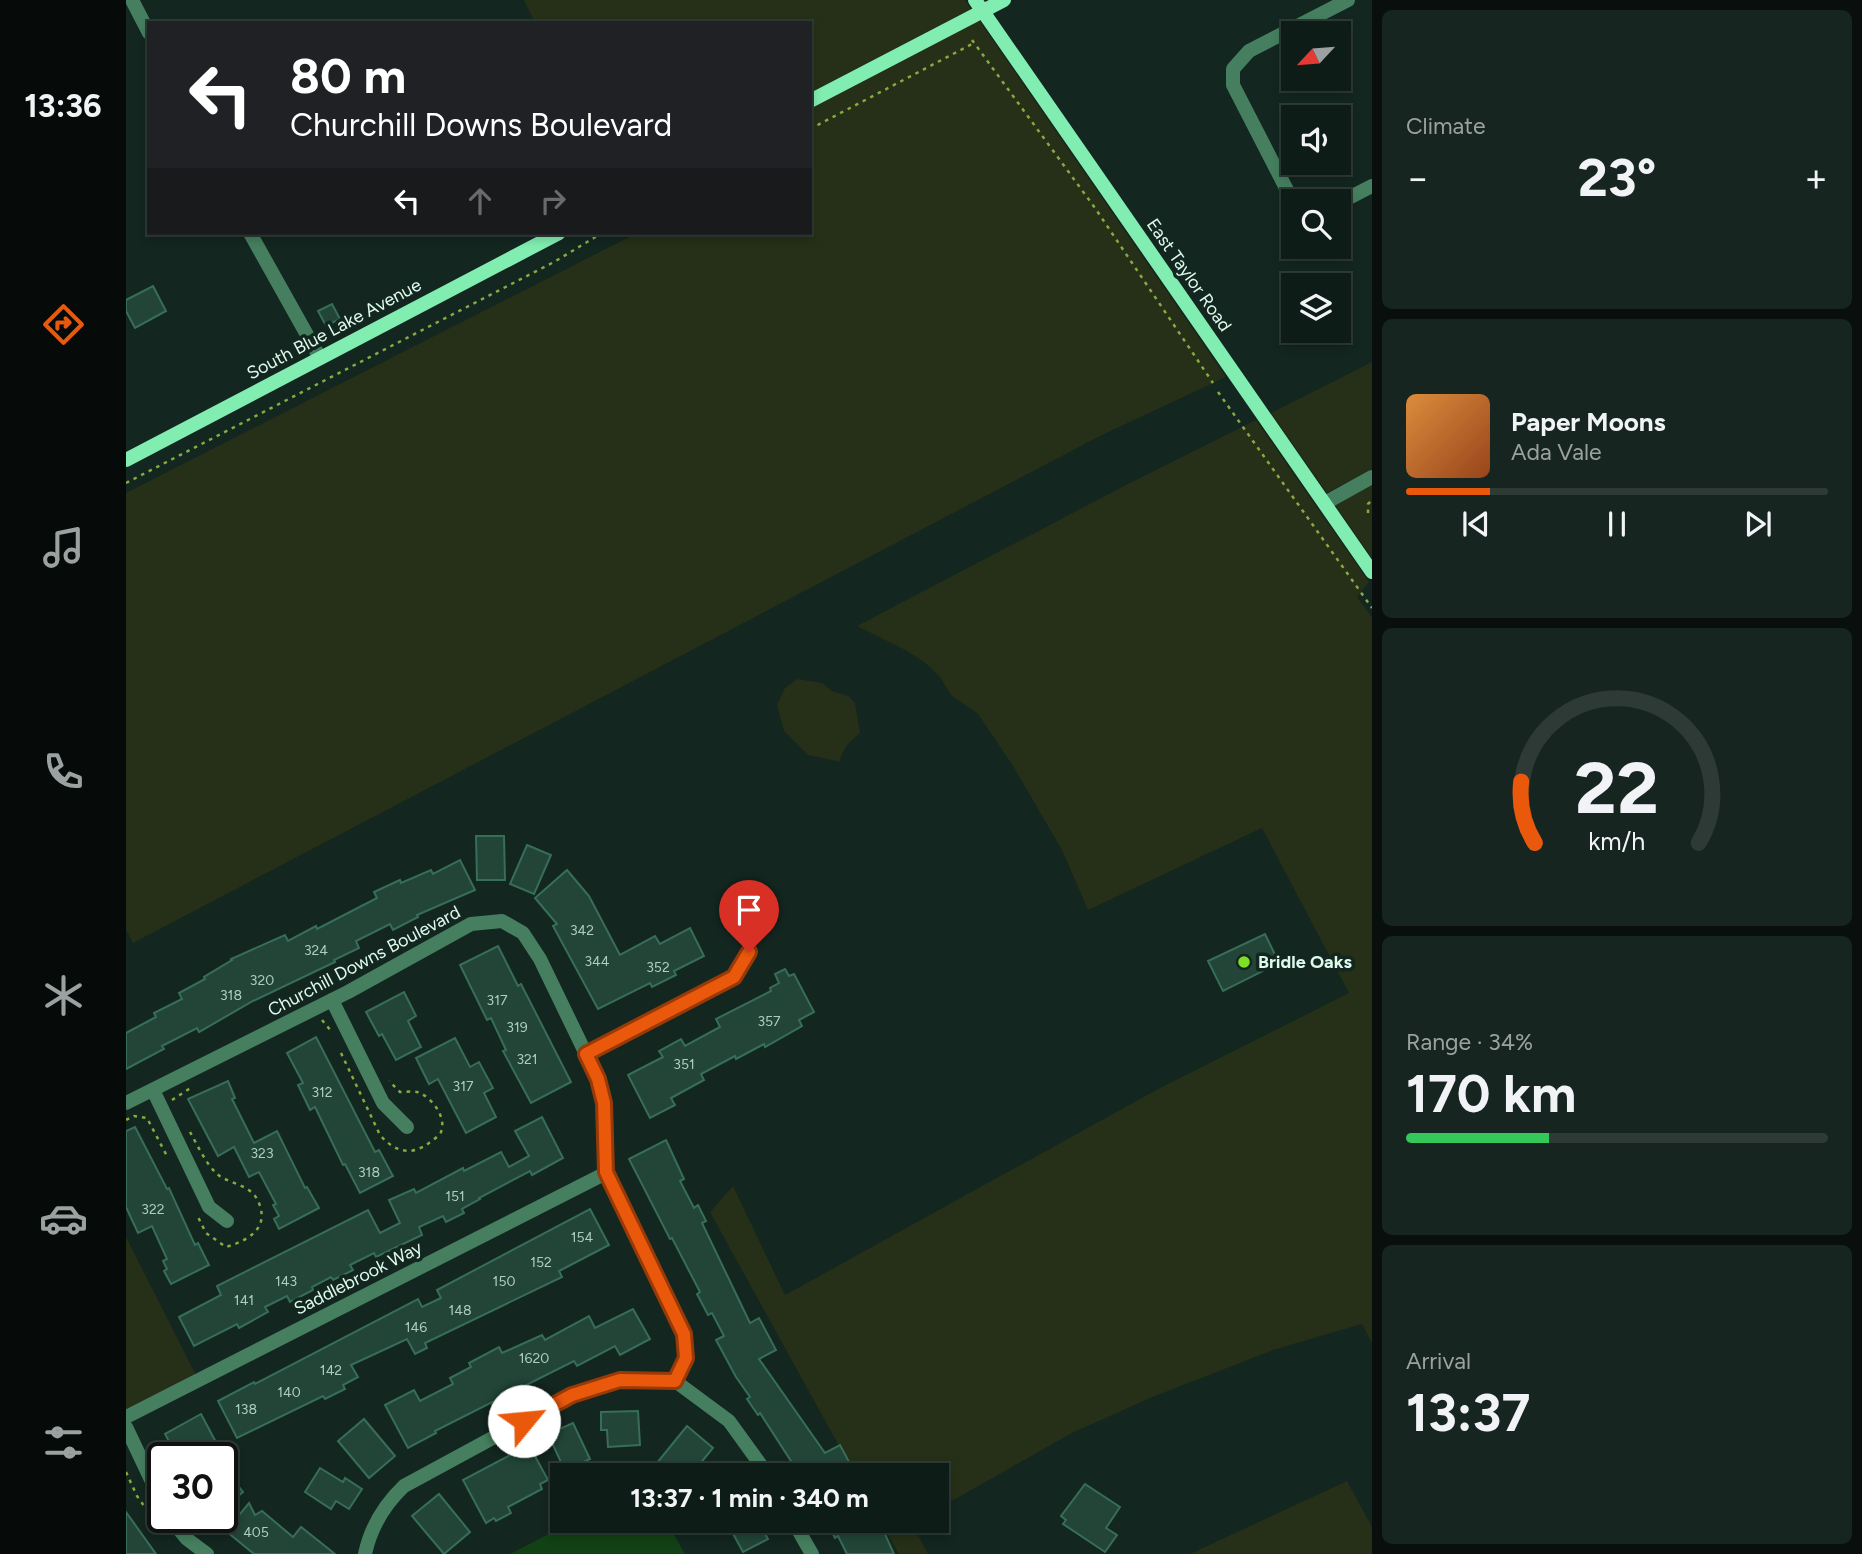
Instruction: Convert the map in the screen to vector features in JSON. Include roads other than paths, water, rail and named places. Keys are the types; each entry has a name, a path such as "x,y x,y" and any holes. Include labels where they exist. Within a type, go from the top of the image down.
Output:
{"main road":[{"path":"812,100 978,5 1004,0"},
{"name":"East Taylor Road","path":"978,5 1372,572"},
{"name":"South Blue Lake Avenue","path":"126,460 555,235"}],"street":[{"path":"133,0 147,29"},
{"path":"1286,189 1233,85 1233,69 1249,51 1348,0"},
{"path":"1351,197 1372,186"},
{"path":"251,235 320,358"},
{"path":"1325,503 1372,477"},
{"name":"Churchill Downs Boulevard","path":"126,1103 332,1000 471,924 502,921 523,933 540,960 598,1079 604,1103 606,1172 684,1334 686,1358 675,1381"},
{"path":"586,1054 734,977 749,952"},
{"path":"332,1000 383,1103 407,1127"},
{"path":"153,1090 209,1207 227,1221"},
{"name":"Saddlebrook Way","path":"126,1417 606,1172"},
{"path":"365,1554 368,1539 386,1503 404,1486 572,1395 620,1380 675,1381 729,1420 759,1463"},
{"path":"126,1427 147,1471"},
{"path":"182,1533 208,1554"},
{"path":"800,1533 812,1554"}],"place":[{"name":"Bridle Oaks","path":"1244,962"}]}
